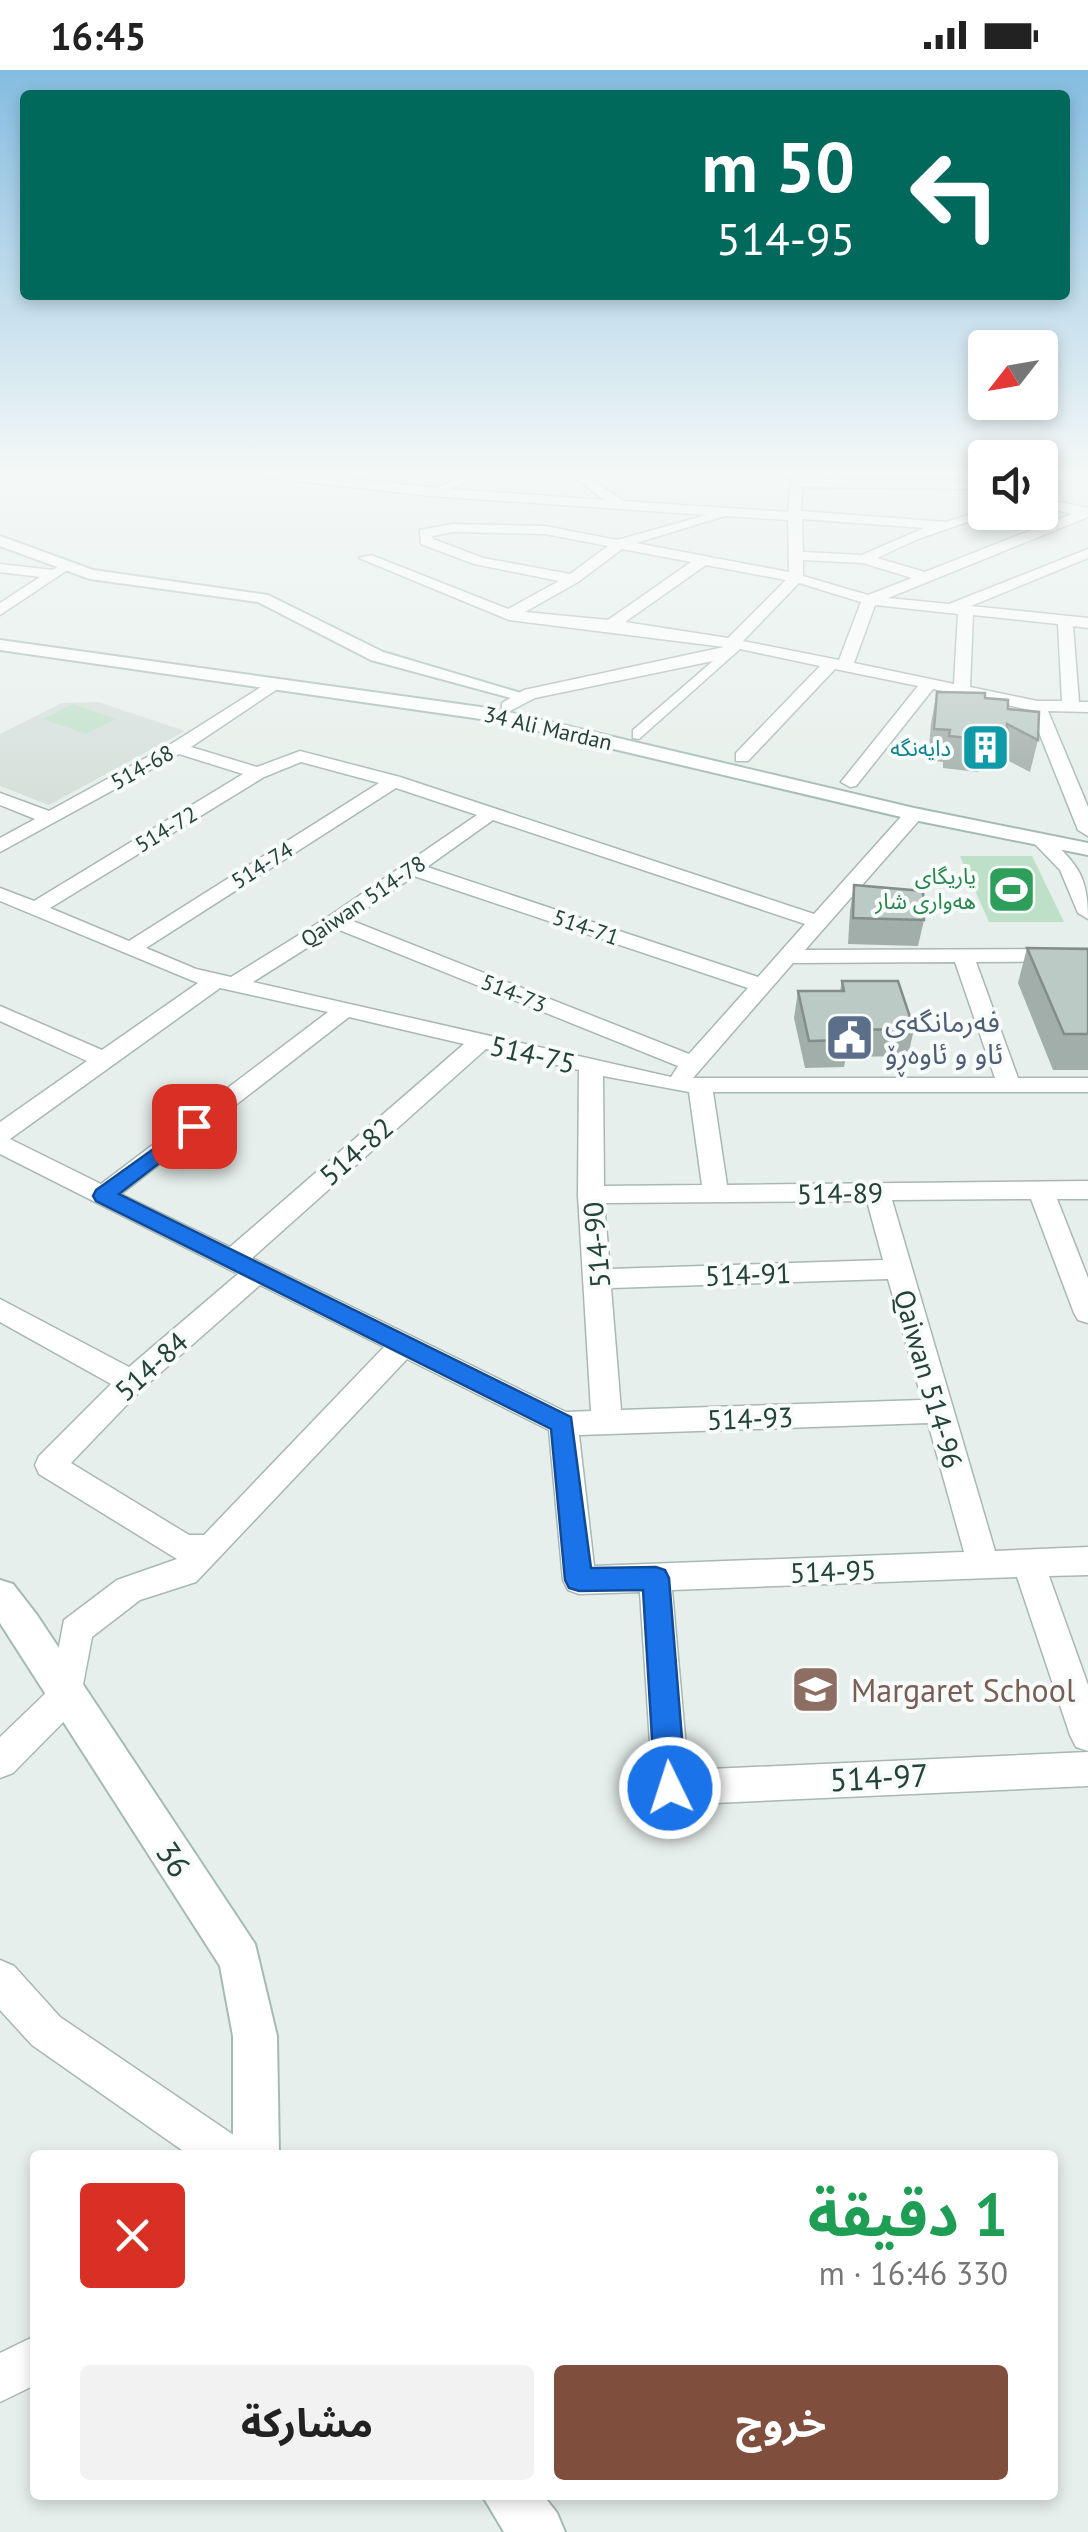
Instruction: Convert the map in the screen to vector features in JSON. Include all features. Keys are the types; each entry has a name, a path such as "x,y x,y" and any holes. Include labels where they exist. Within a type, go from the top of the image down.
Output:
{"main road":[{"path":"160,584 262,598 378,656 515,701"},
{"name":"34 Ali Mardan","path":"0,636 515,701 742,757 814,782"},
{"name":"34 Ali Mardan","path":"0,645 280,682 510,718 853,788 1081,846"},
{"name":"34 Ali Mardan","path":"853,788 914,814 1042,841"},
{"name":"36","path":"0,1595 240,1960 254,2036 256,2150"},
{"path":"512,2500 538,2532"}],"street":[{"path":"0,610 39,584"},
{"path":"430,584 509,616 611,624 1038,706 1080,707 1069,612"},
{"path":"509,616 565,584"},
{"path":"611,624 670,584"},
{"path":"638,734 732,648 791,584"},
{"path":"816,584 870,600 1042,616 1069,612 1088,623"},
{"path":"742,757 837,666 870,600 907,584"},
{"path":"959,608 1016,584"},
{"path":"959,608 962,691"},
{"path":"515,701 732,648"},
{"name":"514-68","path":"0,846 177,748 280,682"},
{"path":"853,788 929,684"},
{"path":"1038,706 1081,846 1088,913"},
{"path":"177,748 258,773"},
{"name":"514-72","path":"36,908 258,773 300,756 394,781"},
{"path":"394,781 818,922"},
{"name":"514-74","path":"131,949 394,781"},
{"path":"0,799 50,818"},
{"name":"Qaiwan 514-78","path":"0,1134 104,1060 224,983 336,921 490,814"},
{"path":"716,1196 689,1078 786,957 914,814"},
{"path":"1042,841 1081,846"},
{"name":"514-71","path":"411,868 762,986"},
{"name":"514-75","path":"0,894 224,983 592,1067 689,1078 1088,1085"},
{"name":"514-73","path":"336,921 689,1078"},
{"path":"963,956 1010,1086"},
{"path":"786,957 1088,956"},
{"path":"104,1196 345,1010"},
{"path":"0,1013 104,1060"},
{"name":"514-82","path":"245,1267 480,1042"},
{"name":"514-90","path":"592,1067 591,1196 608,1422"},
{"path":"0,1144 563,1424"},
{"name":"514-89","path":"591,1196 1088,1190"},
{"path":"1041,1191 1088,1313"},
{"name":"Qaiwan 514-96","path":"877,1192 896,1269 984,1564"},
{"name":"514-84","path":"212,1549 184,1548 50,1465 245,1267"},
{"name":"514-91","path":"599,1279 896,1269"},
{"path":"0,1309 131,1382"},
{"path":"0,1761 67,1694 76,1630 128,1590 185,1572 212,1549 402,1346"},
{"name":"514-93","path":"563,1424 938,1411"},
{"name":"514-95","path":"563,1424 579,1580 1088,1561"},
{"path":"1029,1564 1088,1735"},
{"name":"514-97","path":"656,1578 670,1788 1088,1769"},
{"path":"0,1980 46,2031 218,2150"},
{"path":"0,2379 30,2362"}],"shaded area":[{"path":"98,702 185,731 49,805 0,786 0,734 62,703"}],"green space":[{"path":"73,704 116,719 86,734 43,719"},
{"name":"یاریگای هەواری شار","path":"960,856 1032,856 1064,922 989,922"}],"building":[{"path":"937,692 985,693 985,698 1008,700 1008,709 1039,712 1038,740 1007,724 1007,739 949,736 950,730 934,729"},
{"path":"854,885 923,891 924,920 853,918"},
{"path":"1027,948 1088,949 1088,1034 1064,1034"},
{"path":"842,981 898,981 914,1029 847,1030 849,1040 809,1041 798,991 844,991"}],"place":[{"name":"دایەنگە","path":"986,748"},
{"name":"یاریگای هەواری شار","path":"1011,889"},
{"name":"فەرمانگەی ئاو و ئاوەڕۆ","path":"850,1037"},
{"name":"Margaret School","path":"816,1690"}],"route":[{"path":"194,1126 104,1196 563,1424 579,1580 656,1578 670,1788"}]}
